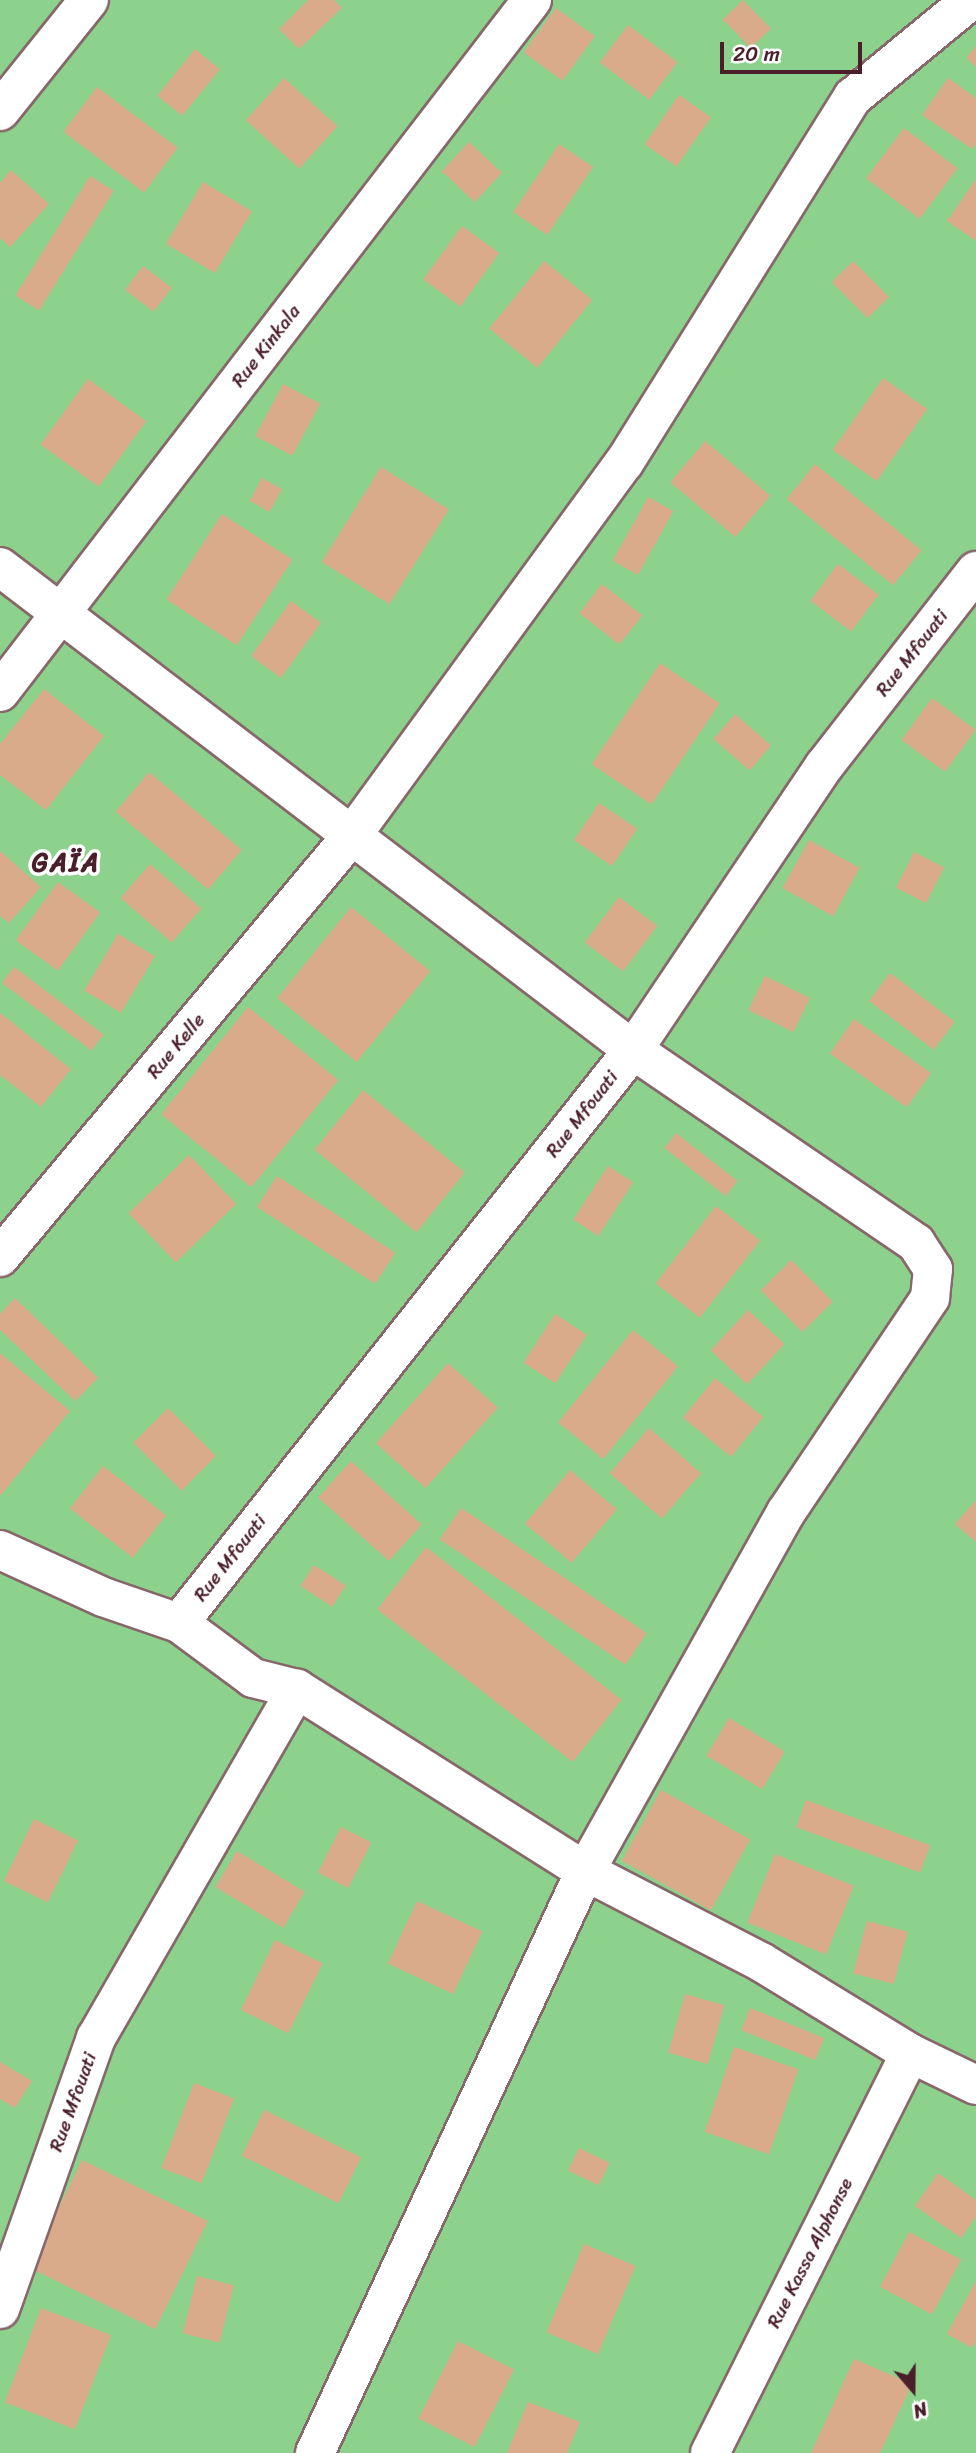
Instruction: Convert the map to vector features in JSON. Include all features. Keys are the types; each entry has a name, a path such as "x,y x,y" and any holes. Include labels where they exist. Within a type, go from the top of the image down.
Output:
{"street":[{"path":"0,111 89,0"},
{"name":"Rue Kinkala","path":"0,692 532,0"},
{"name":"Rue Kelle","path":"0,1257 353,834 624,463 853,97 971,0"},
{"path":"0,567 633,1050 916,1243 933,1269 930,1298 786,1512 585,1871 315,2453"},
{"name":"Rue Mfouati","path":"188,1629 633,1050 824,766 969,592"},
{"path":"0,1550 103,1597 188,1629 253,1678 296,1689 585,1871 761,1962 910,2053 976,2085"},
{"name":"Rue Mfouati","path":"0,2309 96,2038 296,1689"},
{"name":"Rue Kassa Alphonse","path":"710,2453 910,2053"}],"green space":[{"path":"0,0 976,0 976,2453 0,2453"}],"building":[{"path":"308,0 334,0 342,8 299,49 279,29"},
{"path":"743,0 771,29 751,48 723,19"},
{"path":"556,8 595,36 563,81 524,52"},
{"path":"628,25 678,62 649,100 600,63"},
{"path":"976,46 976,67 966,58"},
{"path":"195,49 220,69 182,116 157,96"},
{"path":"284,78 338,126 299,169 246,120"},
{"path":"948,78 976,98 976,144 972,149 922,115"},
{"path":"97,87 178,148 144,193 63,132"},
{"path":"679,95 711,117 677,167 645,144"},
{"path":"904,128 958,168 920,219 866,178"},
{"path":"469,142 502,173 475,202 442,171"},
{"path":"559,144 593,167 547,235 513,212"},
{"path":"11,170 49,204 10,247 0,238 0,183"},
{"path":"90,176 114,191 39,310 15,296"},
{"path":"976,179 976,241 947,221"},
{"path":"203,182 252,211 215,273 166,244"},
{"path":"462,226 499,253 460,306 423,279"},
{"path":"544,261 592,300 537,368 489,329"},
{"path":"853,261 889,297 868,318 832,282"},
{"path":"143,266 172,288 154,312 125,290"},
{"path":"883,378 927,409 877,481 833,450"},
{"path":"88,379 146,421 99,487 40,445"},
{"path":"283,384 320,404 292,456 255,436"},
{"path":"705,441 770,496 735,537 670,482"},
{"path":"815,464 921,550 893,585 787,499"},
{"path":"381,467 449,509 389,604 322,562"},
{"path":"262,478 282,489 270,512 249,501"},
{"path":"648,497 673,511 638,575 613,561"},
{"path":"222,514 292,560 237,645 166,600"},
{"path":"838,564 879,595 851,631 810,601"},
{"path":"602,584 642,615 619,645 579,613"},
{"path":"291,601 321,623 281,678 251,656"},
{"path":"660,663 720,703 651,804 592,764"},
{"path":"44,689 104,736 46,810 0,775 0,744"},
{"path":"932,698 976,730 945,772 901,740"},
{"path":"735,714 771,745 750,770 713,739"},
{"path":"149,772 242,850 208,890 116,812"},
{"path":"599,803 637,829 612,866 574,840"},
{"path":"809,840 860,868 833,916 782,888"},
{"path":"0,851 41,887 9,923 0,916"},
{"path":"914,852 944,867 926,903 896,888"},
{"path":"150,864 201,909 172,943 120,898"},
{"path":"58,882 100,913 58,971 16,940"},
{"path":"619,897 657,926 623,971 585,943"},
{"path":"351,907 430,971 357,1062 277,998"},
{"path":"118,934 155,956 121,1013 84,991"},
{"path":"14,967 103,1034 91,1050 2,983"},
{"path":"890,973 955,1022 934,1050 869,1001"},
{"path":"765,976 810,998 793,1032 748,1010"},
{"path":"248,1007 338,1080 251,1187 161,1114"},
{"path":"0,1013 71,1069 41,1107 0,1075"},
{"path":"854,1019 931,1073 907,1107 830,1053"},
{"path":"363,1090 465,1172 416,1232 315,1150"},
{"path":"676,1133 737,1181 726,1196 664,1148"},
{"path":"189,1155 236,1204 176,1262 129,1213"},
{"path":"608,1166 633,1182 598,1236 573,1220"},
{"path":"277,1176 395,1253 375,1284 257,1207"},
{"path":"716,1206 760,1240 700,1318 656,1283"},
{"path":"791,1260 833,1302 802,1332 761,1290"},
{"path":"15,1298 98,1378 75,1401 0,1330 0,1314"},
{"path":"748,1310 785,1344 747,1384 710,1350"},
{"path":"555,1314 587,1335 555,1383 523,1363"},
{"path":"633,1330 678,1367 603,1459 558,1422"},
{"path":"0,1353 70,1411 0,1496"},
{"path":"448,1363 498,1408 426,1488 376,1443"},
{"path":"715,1378 763,1417 731,1457 683,1418"},
{"path":"168,1408 216,1456 181,1491 133,1443"},
{"path":"649,1428 701,1473 662,1519 610,1473"},
{"path":"351,1461 422,1525 389,1561 318,1497"},
{"path":"103,1466 166,1515 133,1558 70,1509"},
{"path":"570,1470 617,1509 572,1563 525,1524"},
{"path":"976,1500 976,1542 955,1524"},
{"path":"461,1508 647,1633 625,1665 440,1540"},
{"path":"426,1547 621,1700 573,1762 377,1609"},
{"path":"314,1565 346,1586 332,1607 300,1586"},
{"path":"729,1718 785,1751 762,1789 706,1756"},
{"path":"661,1790 750,1839 711,1910 622,1861"},
{"path":"806,1800 930,1845 920,1872 796,1827"},
{"path":"34,1819 78,1840 48,1902 4,1881"},
{"path":"341,1827 371,1842 348,1888 318,1872"},
{"path":"237,1851 305,1892 283,1928 215,1887"},
{"path":"775,1854 854,1886 826,1954 747,1923"},
{"path":"417,1901 482,1931 453,1994 388,1964"},
{"path":"867,1921 908,1932 894,1984 853,1973"},
{"path":"275,1940 323,1963 288,2033 241,2010"},
{"path":"685,1994 724,2005 708,2064 668,2053"},
{"path":"750,2008 824,2038 815,2060 741,2030"},
{"path":"734,2047 798,2069 769,2154 705,2132"},
{"path":"0,2062 32,2081 15,2108 0,2099"},
{"path":"194,2083 234,2098 202,2183 161,2168"},
{"path":"264,2110 361,2157 339,2203 242,2156"},
{"path":"579,2148 610,2163 599,2185 568,2170"},
{"path":"82,2160 208,2221 155,2329 29,2268"},
{"path":"938,2173 976,2200 976,2217 961,2238 915,2206"},
{"path":"909,2232 961,2260 932,2314 880,2287"},
{"path":"584,2244 636,2266 598,2354 546,2332"},
{"path":"197,2276 234,2285 220,2342 183,2333"},
{"path":"976,2281 976,2342 972,2348 947,2334"},
{"path":"41,2308 111,2335 75,2429 5,2402"},
{"path":"458,2341 514,2370 475,2447 419,2419"},
{"path":"854,2359 912,2384 880,2453 811,2453"},
{"path":"528,2402 580,2422 567,2453 507,2453"}],"district":[{"name":"GAÏA","path":"66,863"}]}
